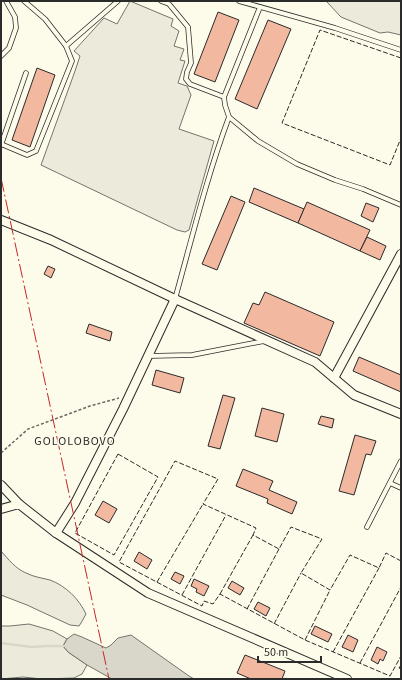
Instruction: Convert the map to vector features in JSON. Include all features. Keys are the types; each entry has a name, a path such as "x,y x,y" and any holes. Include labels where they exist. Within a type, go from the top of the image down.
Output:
{"street":[{"path":"1,220 51,240 315,362 354,395 401,414"},
{"path":"334,378 401,254"},
{"path":"56,533 75,503 175,298"},
{"path":"1,485 19,504 56,533 148,593 347,679"},
{"path":"1,509 19,504"}],"lane":[{"path":"1,56 9,48 16,28 14,17 6,1"},
{"path":"24,1 45,19 66,46 72,61 36,151 28,155 1,144 26,73"},
{"path":"66,46 118,1"},
{"path":"161,1 169,4 188,27 192,63 187,72 186,79 190,84 224,97"},
{"path":"239,1 335,28 401,50"},
{"path":"260,7 224,97 229,117 258,141 297,164 401,205"},
{"path":"175,298 207,183 229,117"},
{"path":"148,356 192,355 267,340"},
{"path":"367,527 401,461"},
{"path":"390,483 401,488"}],"path":[{"path":"1,453 28,429 90,406 129,395"}],"shaded area":[{"path":"130,1 173,19 171,26 179,31 174,46 184,49 180,60 185,61 178,83 187,86 191,95 179,129 214,141 189,230 185,232 177,230 41,165 80,56 74,51 104,18 117,24"},
{"path":"327,1 401,1 401,35 388,32 380,33 341,17"},
{"path":"1,551 12,564 22,571 32,576 50,580 67,589 80,603 86,614 79,626 70,625 1,595"},
{"path":"29,624 53,631 67,639 63,646 68,652 87,665 82,674 74,678 42,679 23,677 1,679 1,626"},
{"path":"74,634 106,648 118,638 131,635 194,679 112,679 68,652 63,646 67,639"}],"building":[{"path":"218,12 239,20 215,82 194,74"},
{"path":"268,20 291,29 257,109 235,99"},
{"path":"37,68 55,75 30,147 12,140"},
{"path":"254,188 304,209 298,223 249,202"},
{"path":"231,196 245,202 217,270 202,264"},
{"path":"307,202 370,230 360,251 298,223"},
{"path":"366,203 379,208 373,222 361,216"},
{"path":"367,237 386,246 380,260 360,251"},
{"path":"48,266 55,269 51,278 44,274"},
{"path":"265,292 334,322 320,356 244,323 253,303 259,305"},
{"path":"89,324 112,332 110,341 86,333"},
{"path":"359,357 401,375 401,392 353,371"},
{"path":"156,370 184,378 180,393 152,385"},
{"path":"223,395 235,398 220,449 208,446"},
{"path":"262,408 284,414 277,442 255,436"},
{"path":"321,416 334,419 332,428 318,424"},
{"path":"355,435 376,441 371,455 366,454 354,495 339,491"},
{"path":"243,469 273,481 269,490 297,502 292,514 267,503 268,499 236,486"},
{"path":"103,501 117,509 109,523 95,515"},
{"path":"139,552 152,560 147,569 134,561"},
{"path":"175,572 184,576 180,584 171,579"},
{"path":"194,579 209,586 204,596 196,592 197,589 191,586"},
{"path":"232,581 244,588 240,595 228,588"},
{"path":"258,602 270,608 266,616 254,609"},
{"path":"315,626 332,634 328,642 311,634"},
{"path":"348,635 358,640 353,652 342,647"},
{"path":"377,647 387,652 383,661 380,659 378,664 371,660"},
{"path":"245,655 285,671 282,679 251,679 237,673"}],"waterway":[{"path":"1,643 32,647 63,646"}],"fence":[{"path":"401,58 320,30 282,123 390,165 401,138"},
{"path":"118,454 158,477 114,555 75,533 118,454"},
{"path":"401,561 386,553 379,568 350,555 330,590 301,573 322,539 291,527 279,549 253,535 256,528 203,504 218,479 175,461 119,562 202,606 204,601 213,604 220,594 305,640 390,676 401,656"},
{"path":"157,582 203,504"},
{"path":"182,595 226,515"},
{"path":"220,594 253,535"},
{"path":"247,609 279,549"},
{"path":"333,652 379,568"},
{"path":"274,624 301,573"},
{"path":"360,663 401,587"},
{"path":"305,640 330,590"},
{"path":"401,665 399,668 401,669"}],"power":[{"path":"1,178 109,679"}],"district":[{"name":"GOLOLOBOVO","path":"75,441"}]}
